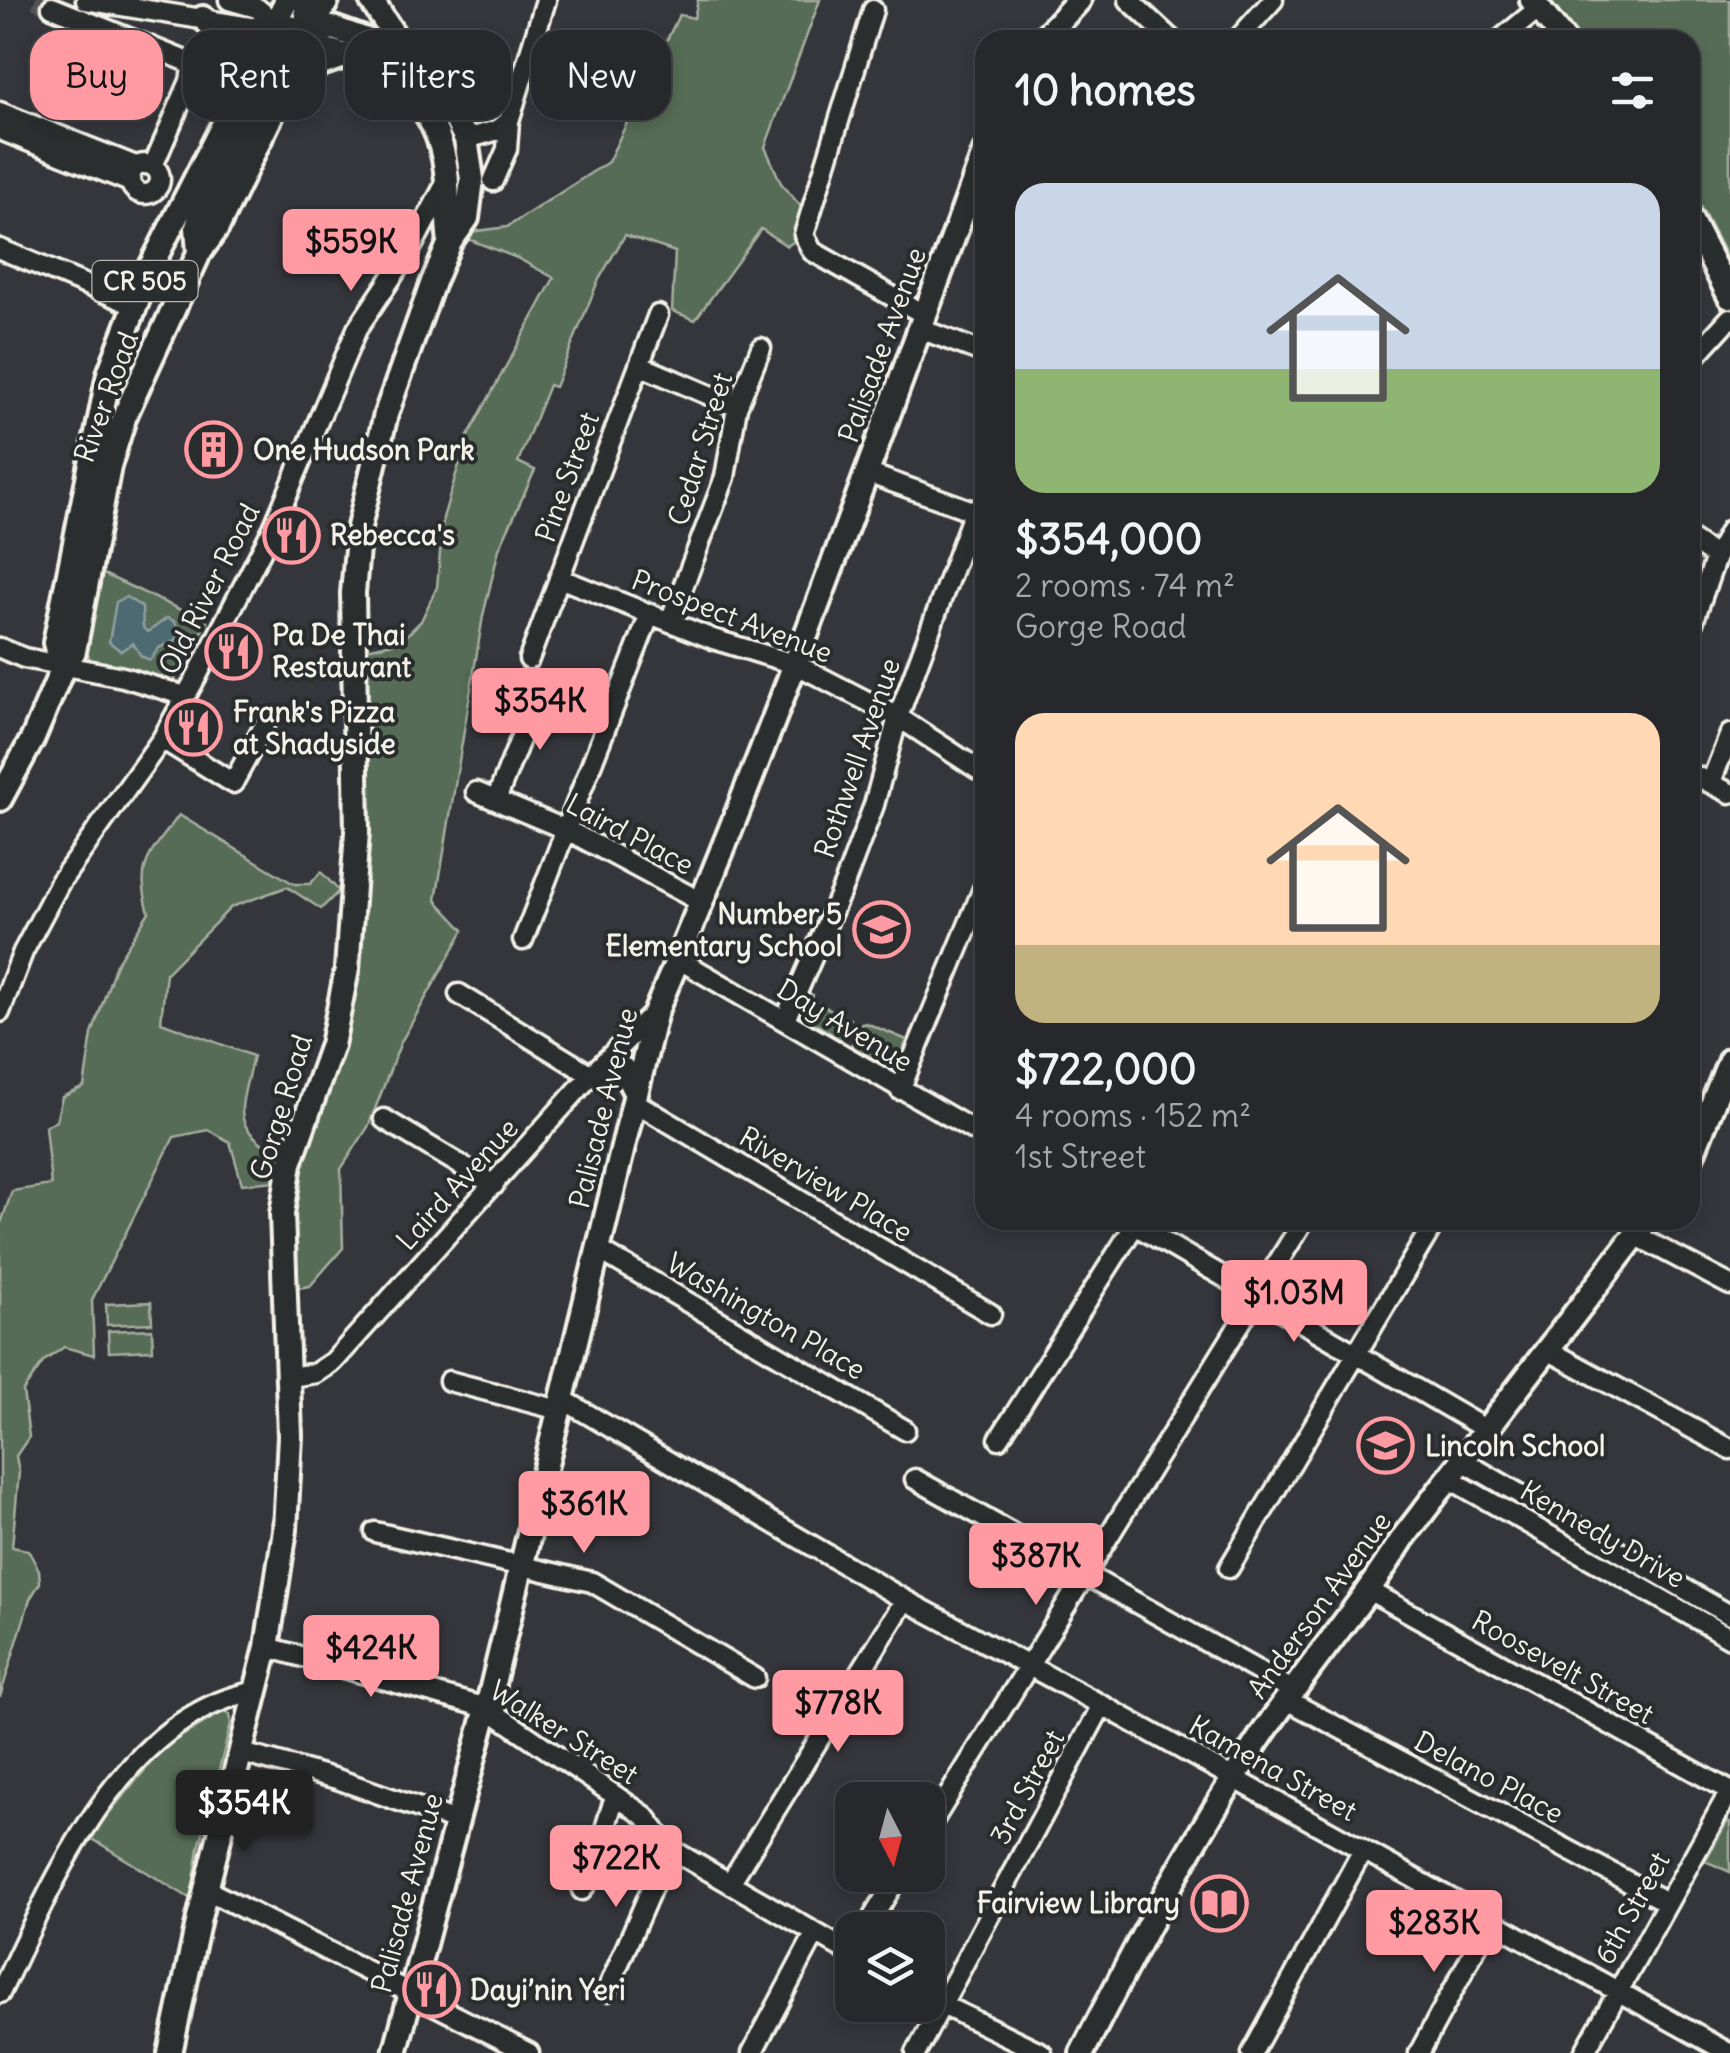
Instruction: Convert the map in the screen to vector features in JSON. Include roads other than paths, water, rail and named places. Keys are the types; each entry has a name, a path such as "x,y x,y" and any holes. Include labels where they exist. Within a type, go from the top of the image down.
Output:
{"main road":[{"name":"River Road","path":"273,30 287,0"},
{"path":"306,0 312,30"},
{"name":"River Road","path":"313,30 327,0"},
{"path":"371,0 390,30"},
{"path":"1051,30 1079,0"},
{"path":"1536,4 1556,30"},
{"path":"203,18 216,30"},
{"path":"199,253 196,227 202,210 279,53 276,24"},
{"name":"Gorge Road","path":"276,24 303,30"},
{"path":"264,130 302,78 318,65 345,56"},
{"name":"River Road","path":"63,667 55,643 109,374 134,305 225,120"},
{"name":"River Road","path":"0,798 74,651 109,466 126,415 199,253 217,228 269,120"},
{"name":"Gorge Road","path":"428,120 442,144 448,180 445,215 450,242"},
{"name":"Gorge Road","path":"170,2053 181,1992 267,1646 285,1530 290,1377 282,1241 284,1194 290,1163 332,1046 347,969 357,832 353,593 359,527 386,414 450,242 466,218 472,178 466,140 455,120"},
{"name":"Palisade Avenue","path":"395,2053 487,1708 656,1010 797,664 922,322 975,197"},
{"path":"1700,239 1730,298"},
{"path":"1700,1135 1730,1060"},
{"path":"591,1075 618,1066 628,1072 634,1096"},
{"name":"Anderson Avenue","path":"1082,2053 1136,1946 1234,1778 1370,1591 1403,1538 1635,1230"}],"street":[{"path":"86,0 250,27 276,24"},
{"path":"229,0 258,8 276,24"},
{"path":"492,181 508,149 509,121 546,0"},
{"path":"1129,0 1161,30"},
{"path":"1247,30 1273,0"},
{"path":"1510,30 1536,4"},
{"path":"52,7 186,61 192,70 190,81 140,171"},
{"path":"873,10 804,227 806,244 922,322 975,349"},
{"path":"0,112 140,171"},
{"path":"466,140 498,130 509,121"},
{"path":"0,130 140,171"},
{"name":"Old River Road","path":"0,1012 23,952 60,882 162,739 273,528 357,329 403,262 448,180"},
{"path":"0,249 134,305"},
{"name":"Pine Street","path":"529,658 658,315"},
{"path":"1700,351 1730,318"},
{"name":"Cedar Street","path":"670,622 726,477 738,407 761,348"},
{"path":"639,365 738,407"},
{"path":"867,473 975,511"},
{"name":"Rothwell Avenue","path":"785,1020 845,882 874,804 898,718 975,526"},
{"path":"1700,602 1730,530"},
{"path":"1700,546 1716,556"},
{"name":"Prospect Avenue","path":"559,578 670,622 797,664 898,718 975,768"},
{"path":"523,940 650,614"},
{"path":"0,648 185,696"},
{"path":"496,800 540,689"},
{"path":"162,739 233,783 269,717"},
{"path":"1711,782 1730,734"},
{"path":"1700,777 1730,794"},
{"name":"Laird Place","path":"476,792 568,831 702,904"},
{"path":"900,1090 975,908"},
{"name":"Day Avenue","path":"678,960 975,1131"},
{"path":"459,994 591,1075"},
{"name":"Laird Avenue","path":"290,1377 316,1372 334,1362 591,1075 656,1010"},
{"name":"Riverview Place","path":"634,1096 991,1314"},
{"path":"384,1119 494,1185"},
{"path":"1000,1439 1128,1230"},
{"path":"1146,1230 1485,1429"},
{"path":"945,1802 1298,1230"},
{"path":"1229,1568 1430,1230"},
{"path":"1644,1230 1730,1286"},
{"name":"Washington Place","path":"599,1250 904,1430"},
{"path":"1546,1349 1730,1448"},
{"name":"Kamena Street","path":"449,1381 560,1404 905,1600 1729,2053"},
{"name":"Kennedy Drive","path":"1455,1469 1549,1510 1730,1615"},
{"name":"Kennedy Drive","path":"1455,1469 1540,1528 1730,1638"},
{"name":"Delano Place","path":"915,1479 1085,1573 1291,1695 1666,1902"},
{"path":"1540,1528 1549,1510"},
{"path":"375,1532 592,1582 755,1678"},
{"path":"1620,1574 1628,1556"},
{"name":"Roosevelt Street","path":"1370,1591 1730,1791"},
{"path":"730,1883 905,1600"},
{"path":"1693,1617 1703,1600"},
{"name":"Walker Street","path":"267,1646 487,1708 645,1816 669,1848 835,1944"},
{"path":"1,1989 78,1835 124,1776 167,1733 215,1704 257,1691"},
{"name":"3rd Street","path":"945,1984 1102,1705"},
{"path":"242,1753 337,1779 456,1821"},
{"name":"6th Street","path":"1584,2053 1730,1791"},
{"path":"582,1890 590,1878 615,1796"},
{"path":"607,1992 669,1848"},
{"path":"1252,2053 1364,1850"},
{"path":"207,1890 528,2053"},
{"path":"1418,2053 1491,1920"},
{"path":"752,2053 815,1934"},
{"path":"945,2007 1042,2053"},
{"name":"3rd Street","path":"916,2053 928,2022"}],"water":[{"path":"126,597 142,607 143,628 148,632 167,618 180,631 176,640 159,648 150,660 141,656 133,643 121,651 109,642 116,602"}],"tunnel":[{"path":"35,0 52,7"}],"place":[{"name":"One Hudson Park","path":"214,450"},
{"name":"Rebecca's","path":"291,535"},
{"name":"Pa De Thai Restaurant","path":"233,651"},
{"name":"Frank's Pizza at Shadyside","path":"194,728"},
{"name":"Number 5 Elementary School","path":"881,930"},
{"name":"Lincoln School","path":"1386,1446"},
{"name":"Fairview Library","path":"1219,1903"},
{"name":"Dayi’nin Yeri","path":"431,1990"}]}
